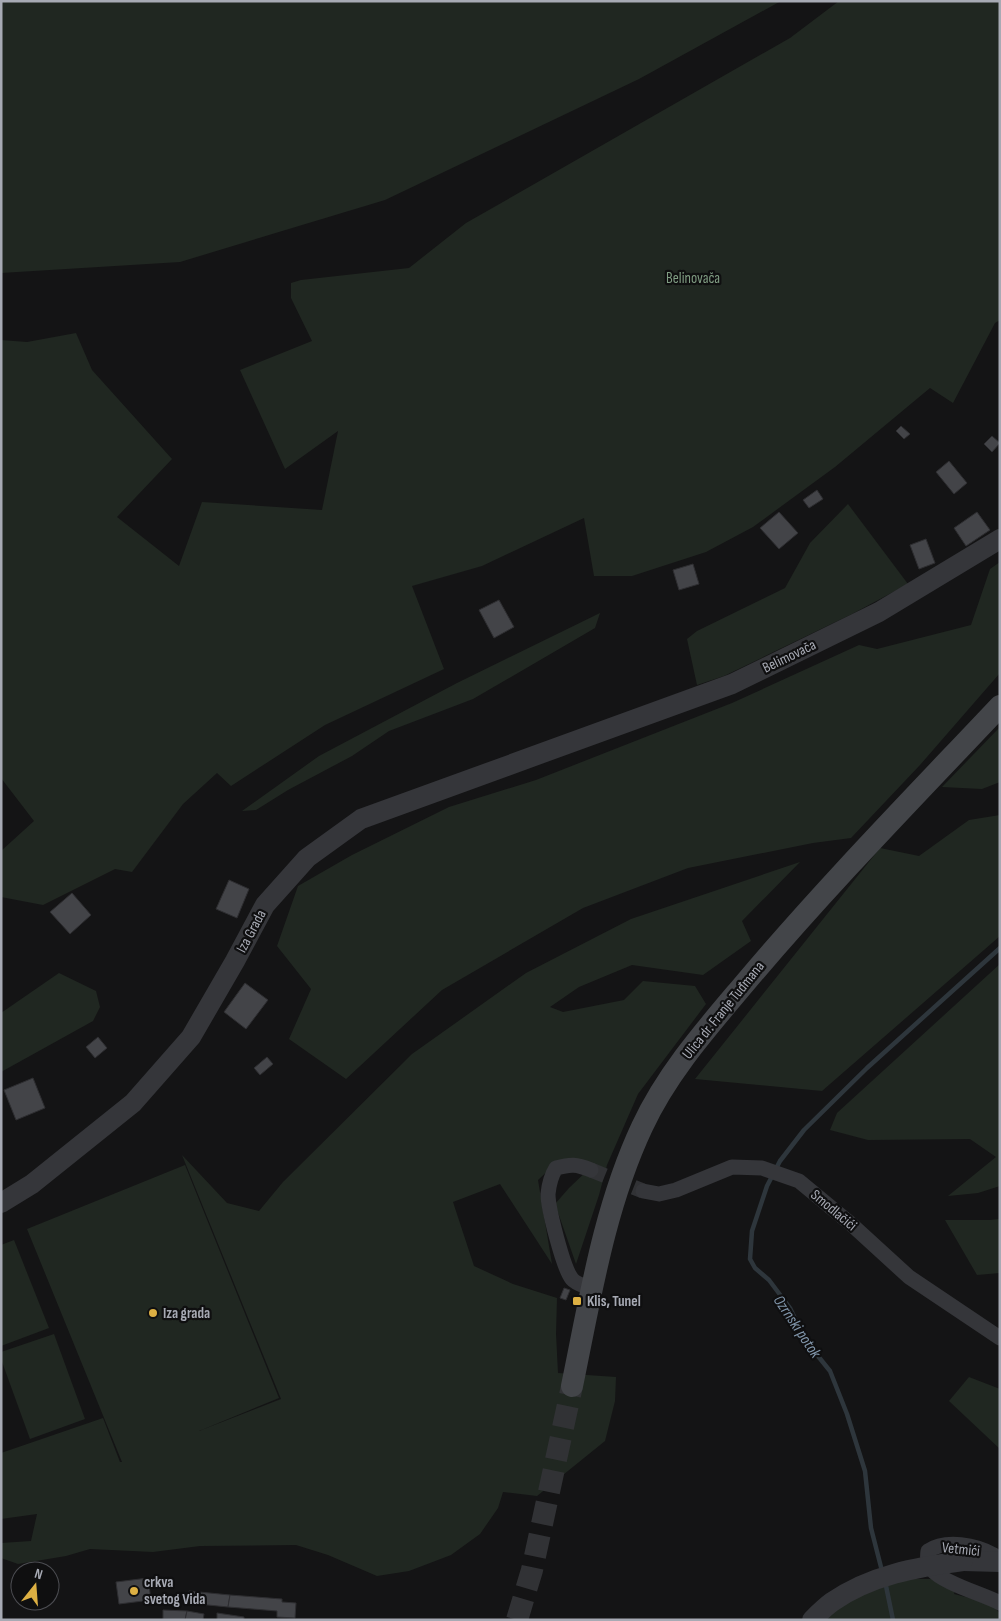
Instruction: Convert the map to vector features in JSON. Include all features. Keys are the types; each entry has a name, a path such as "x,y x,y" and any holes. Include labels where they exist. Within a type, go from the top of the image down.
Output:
{"main road":[{"name":"Ulica dr. Franje Tuđmana","path":"572,1386 611,1209 642,1127 666,1082 701,1035 769,955 1000,706"}],"street":[{"name":"Belimovača","path":"564,744 732,684 879,612 1000,539"},
{"name":"Iza Grada","path":"1,1203 32,1184 133,1102 192,1037 236,961 265,905 307,858 361,819 564,744"},
{"path":"591,1170 578,1165 568,1164 556,1168 551,1178 548,1195 565,1268 572,1280 592,1289"},
{"name":"Smodlačići","path":"643,1191 660,1194 676,1190 732,1167 762,1168 800,1181 909,1277 1000,1338"},
{"name":"Vetmići","path":"997,1562 994,1555 985,1551 946,1544 936,1546 928,1551 927,1559 932,1569 942,1577 1000,1603"},
{"path":"812,1620 831,1602 856,1588 886,1576 919,1567 962,1561 997,1562"}],"green space":[{"path":"1,1 781,1 639,79 385,200 180,262 1,273"},
{"name":"Belinovača","path":"839,1 1000,1 1000,320 995,323 953,403 930,388 835,467 753,527 706,552 632,576 594,576 584,518 482,566 412,586 444,669 325,725 231,786 217,773 183,804 132,872 115,869 43,905 1,897 1,851 34,821 1,778 1,340 27,342 76,333 92,370 172,459 117,517 179,566 202,502 322,510 338,431 285,469 240,370 312,341 291,298 291,283 301,280 409,268 466,223 790,38"},
{"path":"848,504 908,584 852,614 724,676 697,685 687,639 697,631 785,588 810,543"},
{"path":"1000,562 1000,673 920,765 851,838 813,843 688,868 583,908 442,990 346,1079 289,1039 311,989 277,946 298,886 352,855 449,807 536,780 732,703 859,645 877,649 971,625 990,569"},
{"path":"600,613 595,628 473,699 389,731 352,756 288,790 256,810 242,811 319,756 457,683"},
{"path":"1000,727 1000,782 982,789 942,787"},
{"path":"1000,815 1000,936 822,1091 695,1079 880,848 919,856 969,820"},
{"path":"800,862 742,921 751,941 703,975 632,965 579,987 550,1007 563,1012 624,1000 643,981 695,986 706,1004 638,1094 607,1165 576,1264 555,1204 591,1167 553,1166 538,1180 552,1264 500,1184 453,1202 474,1266 513,1284 557,1298 558,1373 616,1377 615,1401 605,1441 537,1496 503,1492 498,1508 480,1534 451,1555 409,1571 377,1576 328,1555 296,1545 200,1546 153,1552 90,1549 66,1556 36,1561 10,1561 1,1558 1,1543 31,1541 37,1514 1,1519 1,1453 103,1418 120,1462 122,1462 27,1229 185,1165 279,1398 199,1431 281,1399 182,1155 227,1203 259,1211 283,1182 412,1054 526,973 631,919"},
{"path":"1000,964 1000,1186 978,1193 948,1196 996,1157 970,1139 868,1140 830,1130 837,1113"},
{"path":"59,973 96,991 100,1007 93,1021 1,1072 1,1013"},
{"path":"1000,1219 1000,1273 977,1275 945,1220"},
{"path":"14,1240 49,1328 1,1346 1,1245"},
{"path":"54,1334 85,1419 30,1439 1,1359 1,1352"},
{"path":"969,1377 1000,1389 1000,1449 949,1401"},
{"path":"907,1579 932,1579 956,1587 954,1594 989,1603 1000,1613 1000,1620 820,1620 853,1597"}],"building":[{"path":"901,426 910,434 904,439 896,431"},
{"path":"992,436 1000,443 992,452 984,444"},
{"path":"949,461 967,483 954,494 936,472"},
{"path":"817,490 823,499 809,508 803,500"},
{"path":"779,512 798,533 779,549 760,528"},
{"path":"977,512 990,530 966,546 954,528"},
{"path":"926,539 935,563 919,569 910,545"},
{"path":"693,564 699,584 679,590 673,570"},
{"path":"499,600 514,627 494,638 479,610"},
{"path":"229,880 249,889 237,918 216,909"},
{"path":"72,893 91,915 70,934 50,912"},
{"path":"245,983 268,1000 246,1029 224,1012"},
{"path":"98,1037 107,1048 95,1058 86,1047"},
{"path":"267,1057 273,1064 260,1075 254,1068"},
{"path":"33,1078 45,1108 16,1120 4,1090"},
{"path":"564,1288 570,1290 566,1300 560,1298"},
{"name":"crkva svetog Vida","path":"148,1578 151,1600 119,1604 116,1582"},
{"path":"189,1591 230,1595 228,1607 188,1603"},
{"path":"230,1595 282,1599 282,1602 296,1603 295,1618 277,1617 277,1611 228,1607"},
{"path":"163,1610 187,1611 185,1620 163,1619"},
{"path":"187,1611 204,1614 203,1620 185,1620"},
{"path":"217,1613 244,1617 244,1620 217,1620"}],"waterway":[{"name":"Ozrnski potok","path":"882,1571 871,1528 865,1471 847,1414 830,1371 805,1340 790,1308 769,1280 755,1268 750,1259 752,1231 767,1186 780,1161 804,1130 867,1068 1000,948"},
{"name":"Ozrnski potok","path":"885,1581 893,1620"}],"tunnel":[{"path":"591,1170 643,1191"},
{"path":"517,1620 532,1570 572,1386"}],"place":[{"name":"Klis, Tunel","path":"577,1301"},
{"name":"Iza grada","path":"153,1313"},
{"name":"crkva svetog Vida","path":"134,1591"}]}
